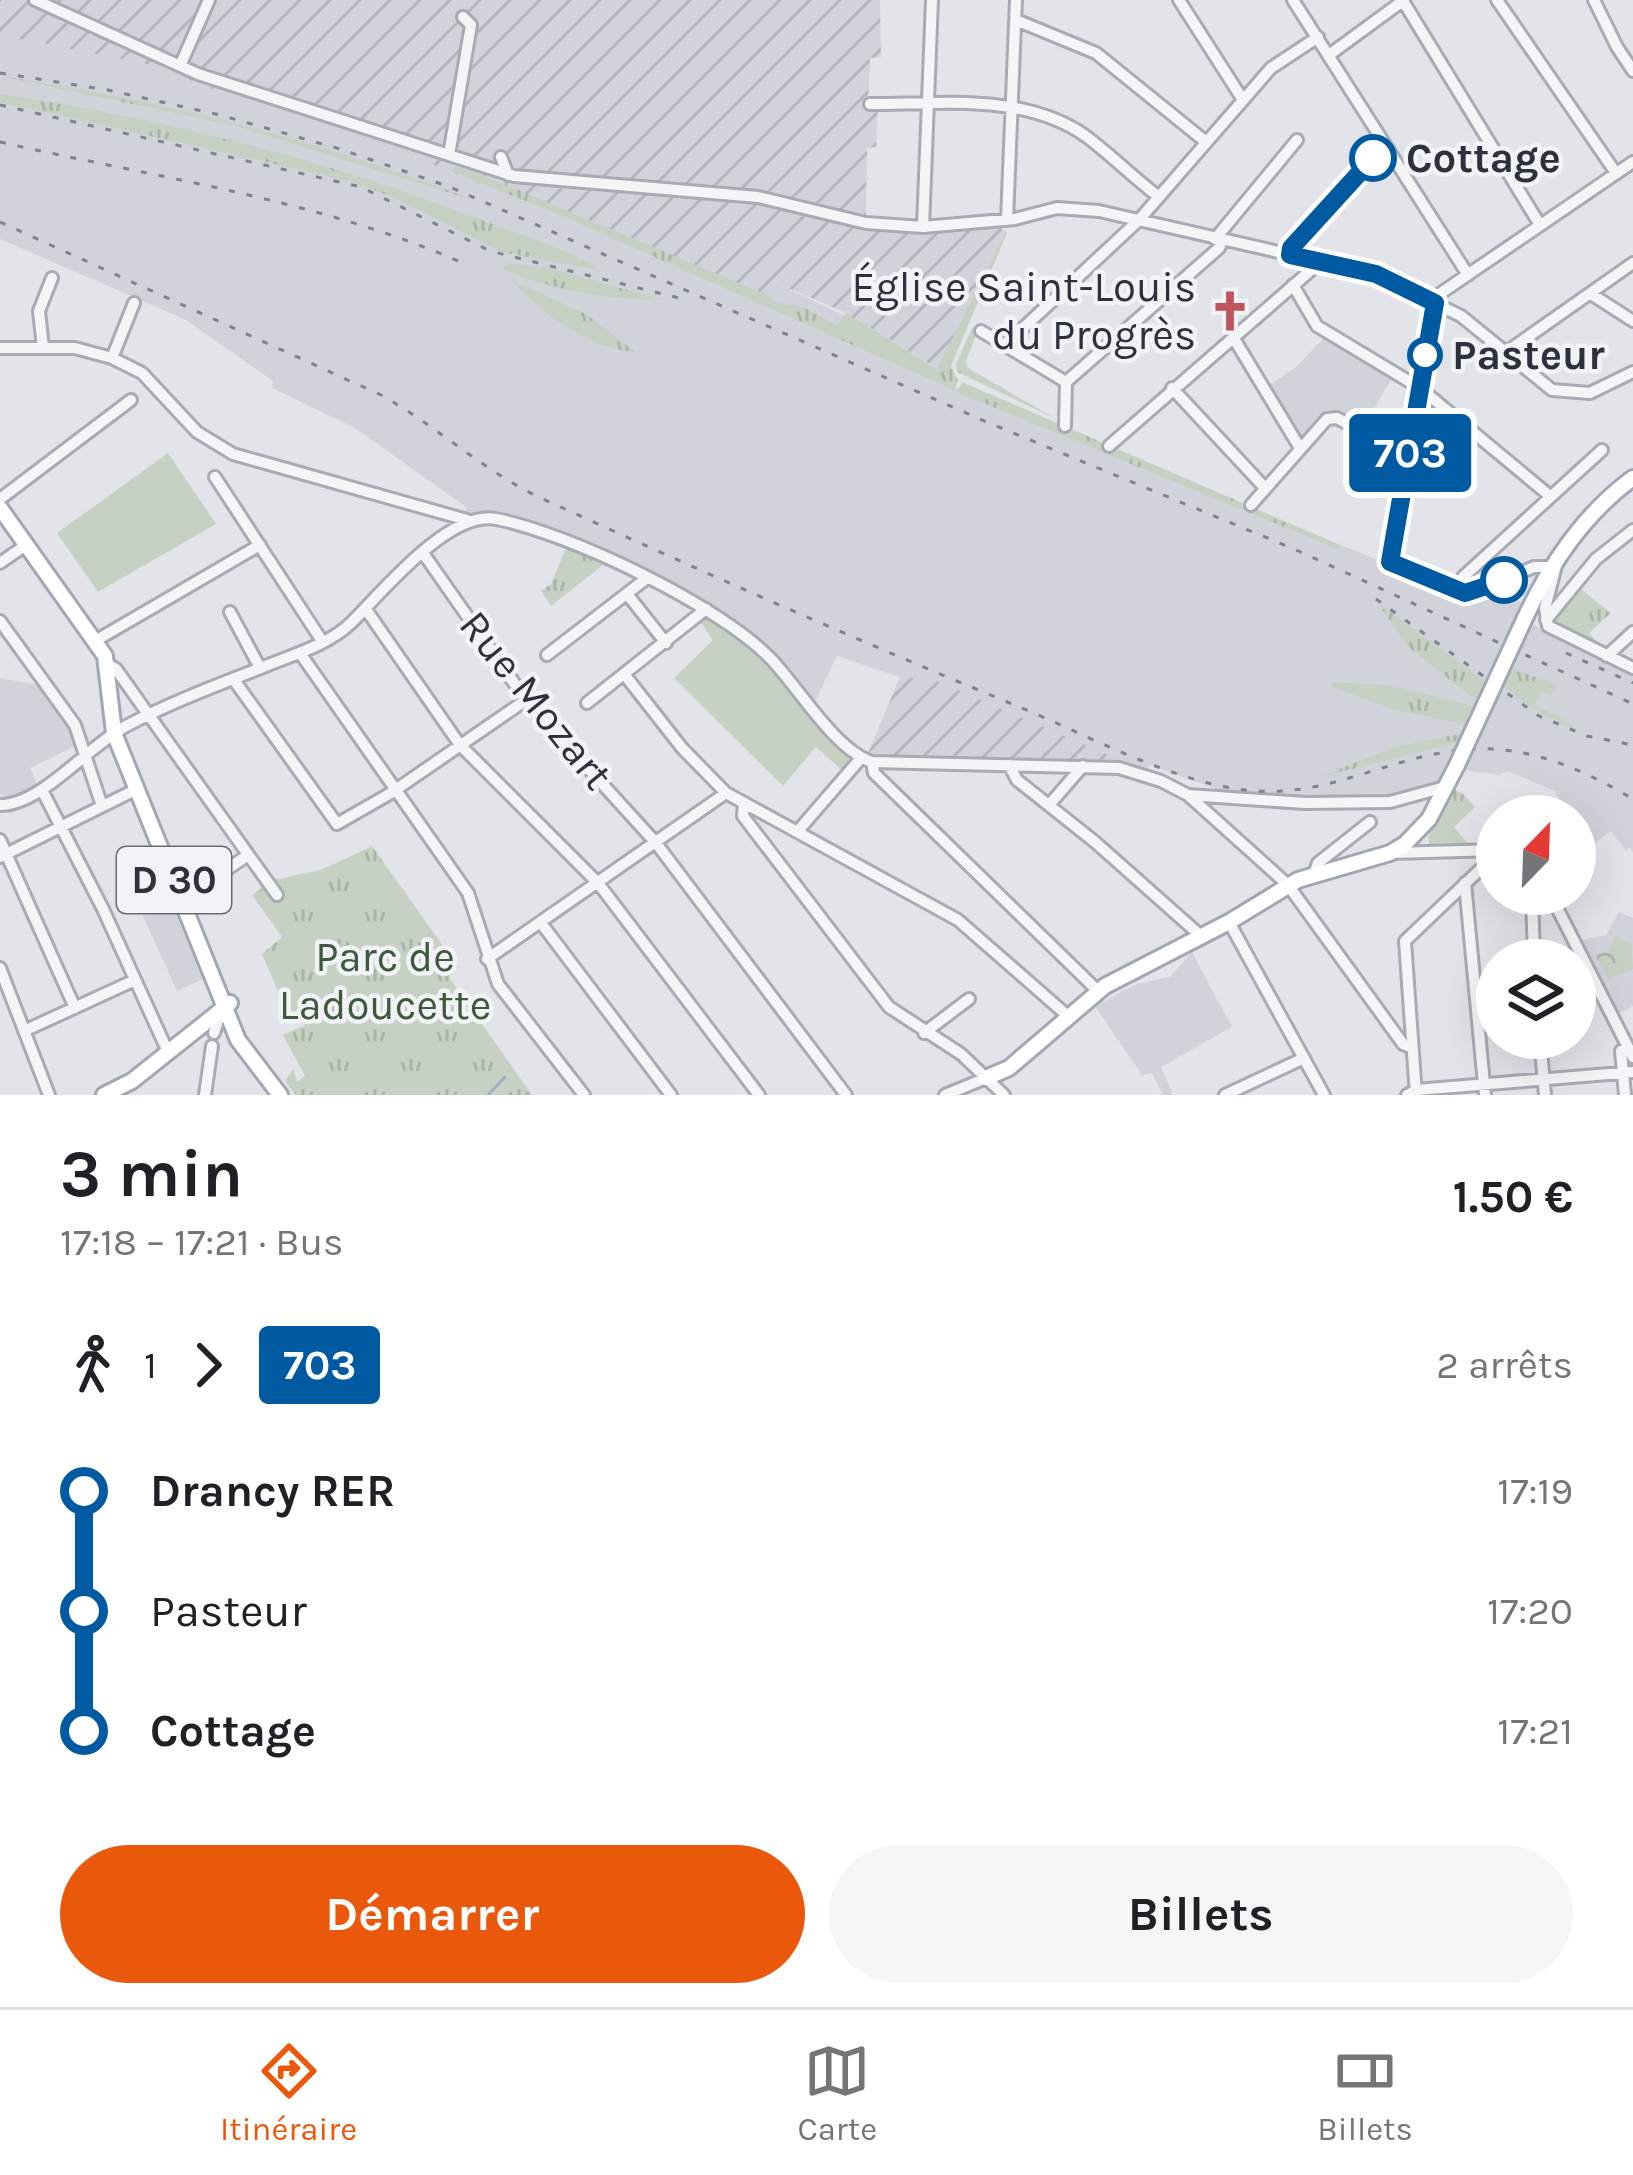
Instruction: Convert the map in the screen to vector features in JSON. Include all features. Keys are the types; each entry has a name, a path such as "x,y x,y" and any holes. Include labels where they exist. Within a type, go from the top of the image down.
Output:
{"main road":[{"path":"986,1078 1009,1068 1098,991 1288,886 1314,874 1417,849 1554,562 1633,478"},
{"name":"D 30","path":"0,504 106,663 113,734 247,1057 280,1095"},
{"path":"104,1095 136,1088 168,1052 225,1009"}],"street":[{"path":"35,0 180,66 508,175 758,196 866,223 922,227 1082,208 1376,274 1467,320 1545,386 1572,394 1598,391 1633,372"},
{"path":"180,66 209,0"},
{"path":"922,227 932,0"},
{"path":"1008,215 1016,0"},
{"path":"1179,0 1243,100"},
{"path":"1293,0 1468,275"},
{"path":"1329,55 1404,0 1540,225"},
{"path":"1497,0 1616,173"},
{"path":"1594,0 1633,71"},
{"path":"449,155 471,25 464,17"},
{"path":"1016,20 1096,53 1206,142"},
{"path":"1005,345 1138,220 1270,68 1318,37"},
{"path":"870,104 1011,106 1040,114 1084,135 1159,197"},
{"path":"1065,426 1066,382 1219,248 1219,240 1297,140"},
{"path":"1290,255 1291,248 1385,145"},
{"path":"501,157 508,175"},
{"path":"1633,162 1438,295 1390,562 1469,594 1554,562 1545,608 1552,629 1633,668"},
{"path":"1109,446 1315,266 1316,260"},
{"path":"1505,353 1633,263"},
{"path":"43,347 39,311 52,278"},
{"path":"1292,285 1317,326 1420,388 1550,496"},
{"path":"1591,293 1633,321"},
{"path":"112,358 134,303"},
{"path":"981,331 1066,382"},
{"path":"1233,337 1300,448"},
{"path":"0,348 75,348 112,358 142,373 197,432 233,454 467,520 488,518 520,526 647,578 706,609 771,659 874,773 1098,991"},
{"path":"1172,388 1265,488"},
{"path":"0,504 130,400"},
{"path":"1251,505 1333,417 1409,457"},
{"path":"1458,590 1463,577 1602,449"},
{"path":"214,477 322,641"},
{"path":"0,806 17,805 40,793 85,752 113,734 300,653 344,629 423,553 467,520"},
{"path":"1546,620 1596,559 1633,530"},
{"path":"0,563 26,545"},
{"path":"95,641 260,545"},
{"name":"Rue Mozart","path":"423,553 526,700 656,843 846,1095"},
{"path":"547,655 647,578"},
{"path":"627,594 665,643"},
{"path":"365,608 460,745 598,883 759,1095"},
{"path":"587,704 706,609"},
{"path":"230,612 260,668"},
{"path":"0,622 5,640 75,725 102,806"},
{"path":"1607,656 1633,632"},
{"path":"300,653 472,901 498,984 584,1095"},
{"path":"106,663 116,669 277,895"},
{"path":"625,674 682,748 726,793 958,920 1069,1017"},
{"path":"234,680 335,823 526,700"},
{"path":"797,832 866,760 1083,766 1135,772 1188,795 1288,886 1403,1044 1412,1048"},
{"path":"1009,765 1017,780 1201,936"},
{"path":"1049,805 1083,766"},
{"path":"1188,795 1362,804 1390,802 1445,787"},
{"path":"3,855 136,789"},
{"path":"40,793 168,1052"},
{"path":"487,959 726,793"},
{"path":"744,803 743,816 889,1007 961,1054 1004,1095"},
{"path":"1314,874 1318,863 1370,822"},
{"path":"0,840 75,1008"},
{"path":"1417,849 1476,851"},
{"path":"182,900 248,855"},
{"path":"1476,873 1405,941 1413,1093 1484,1090 1628,1072"},
{"path":"1465,883 1484,1090"},
{"path":"1561,915 1627,1054 1625,1095"},
{"path":"1229,922 1324,1095"},
{"path":"541,923 671,1095"},
{"path":"0,968 49,1095"},
{"path":"24,1031 135,980"},
{"path":"924,1034 969,999"},
{"path":"205,1095 213,1039 225,1009"},
{"path":"1225,1095 1304,1058"},
{"path":"1542,1059 1545,1095"},
{"path":"945,1095 986,1078"}],"shaded area":[{"path":"0,0 880,0 881,57 870,58 868,106 878,107 876,147 867,148 866,228 911,233 999,225 1005,233 938,369 846,313 781,285 763,296 429,163 430,155 196,85 176,70 0,35"},
{"path":"0,35 176,70 196,85 431,155 430,162 562,216 780,285 875,330 962,391 1469,597 1490,589 1536,609 1530,623 1633,671 1633,852 1625,850 1611,831 1596,842 1596,795 1557,795 1507,771 1500,775 1460,770 1426,786 1379,798 1227,793 1150,765 1147,770 1111,762 1111,756 937,681 899,677 837,656 815,702 757,638 662,579 551,528 490,512 467,514 466,507 355,428 272,388 273,381 186,320 0,239"},
{"path":"1325,337 1393,376 1363,427 1331,412 1301,441 1266,387 1295,368"},
{"path":"900,677 937,681 1111,756 1111,762 889,759 868,753"},
{"path":"0,678 40,685 77,745 30,768 39,789 22,797 0,795"},
{"path":"165,888 203,979 177,991 136,901"},
{"path":"1619,912 1633,918 1633,1006 1618,1014 1596,970 1596,939 1586,939 1606,935"},
{"path":"1192,952 1232,1027 1161,1067 1173,1095 1163,1095 1152,1073 1142,1075 1095,1006 1137,984 1170,977"}],"green space":[{"path":"0,76 123,97 243,125 362,160 479,202 236,126"},
{"path":"0,94 181,128 300,159 523,235 602,271 501,252 353,182 0,102"},
{"path":"461,166 777,303 803,307 837,325 846,313 937,369 1005,233 1002,229 1007,233 951,366 958,381 954,390 449,170"},
{"path":"506,263 549,268 663,300 562,289 504,270"},
{"path":"512,280 586,314 635,352 584,337 537,305"},
{"path":"972,328 978,330 966,361 968,368 1056,419 957,372"},
{"path":"962,382 1340,545 1337,549 957,392"},
{"path":"168,453 216,524 98,592 57,533"},
{"path":"566,548 603,565 551,606 541,591 551,584"},
{"path":"1578,587 1611,613 1589,633 1603,649 1553,623"},
{"path":"1378,603 1485,681 1476,700 1408,647"},
{"path":"707,616 764,663 847,755 849,764 843,771 816,747 783,786 674,678 713,640 699,620"},
{"path":"1509,667 1556,685 1552,695 1541,691 1535,705 1581,732 1543,715 1500,685"},
{"path":"1332,682 1387,685 1473,706 1465,724 1396,710 1331,687"},
{"path":"1461,734 1456,743 1320,777 1394,747"},
{"path":"1451,788 1475,807 1454,827 1471,847 1430,847 1428,837"},
{"name":"Parc de Ladoucette","path":"372,846 458,967 449,977 532,1095 296,1095 285,1081 293,1069 297,1082 305,1076 283,1035 305,1025 299,1011 288,1015 262,954 282,937 252,895 265,886 273,898 281,892 273,880 321,870"},
{"path":"1614,936 1631,943 1633,969 1608,979 1596,954 1609,952"}],"waterway":[{"path":"488,1095 505,1077"}],"railway":[{"path":"0,73 220,115 450,187 989,423 1294,549 1633,704"},
{"path":"0,105 361,187 490,251 683,299"},
{"path":"0,142 349,221 458,261"},
{"path":"0,222 381,395 541,498 1169,771 1221,786 1284,791 1452,751 1501,750 1569,767 1633,799"},
{"path":"1376,599 1539,716 1587,736 1633,745"},
{"path":"1566,653 1633,683"}],"bus line":[{"name":"703","path":"1373,158 1291,248 1290,255 1376,274 1435,303 1390,562 1469,594 1504,580"}],"place":[{"name":"Cottage","path":"1373,158"},
{"name":"Église Saint-Louis du Progrès","path":"1230,311"},
{"name":"Pasteur","path":"1425,355"}]}
